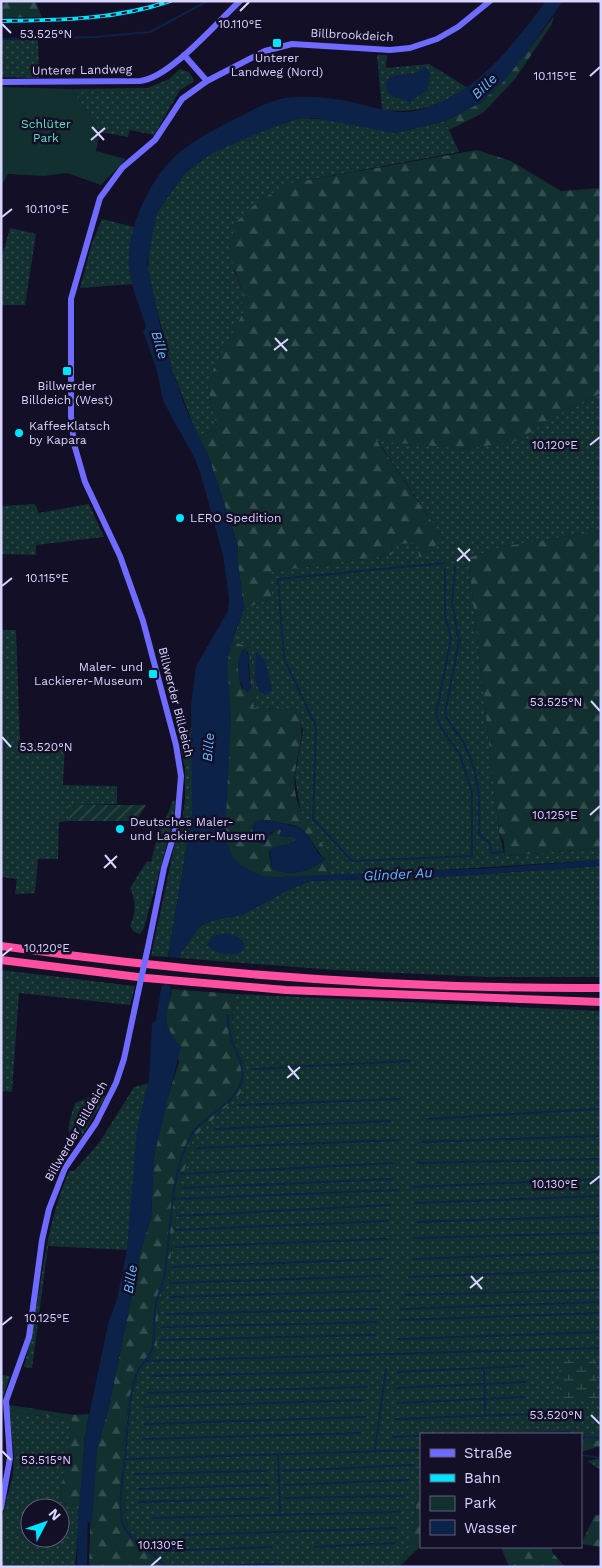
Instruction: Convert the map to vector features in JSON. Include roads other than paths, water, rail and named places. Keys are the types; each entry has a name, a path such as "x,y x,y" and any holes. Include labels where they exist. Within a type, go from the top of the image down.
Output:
{"highway":[{"path":"1,946 185,967 296,976 401,983 601,988"},
{"path":"1,960 146,978 286,990 601,1002"}],"street":[{"path":"208,81 184,55 240,1"},
{"name":"Billbrookdeich","path":"208,81 265,51 292,44 390,50 410,48 437,39 458,27 490,1"},
{"name":"Unterer Landweg","path":"1,82 140,81 162,73 184,55"},
{"name":"Billwerder Billdeich","path":"1,1508 10,1458 6,1401 29,1337 42,1240 49,1209 65,1168 96,1123 116,1083 138,993 164,868 177,824 180,803 180,767 143,620 120,556 78,463 71,416 70,315 74,284 105,190 122,168 155,140 182,99 208,81"}],"water":[{"name":"Glinder Au","path":"546,1 563,1 504,81 480,103 445,121 395,133 315,118 300,118 283,123 214,152 184,174 157,212 147,263 161,330 172,370 186,409 209,458 238,546 237,557 244,609 234,634 227,663 231,716 225,837 232,856 243,867 263,876 275,877 492,868 601,860 601,866 453,876 310,881 284,892 242,915 214,920 200,926 181,952 179,958 168,957 192,816 191,705 196,666 228,611 229,599 223,555 200,472 195,459 163,401 157,371 143,331 146,327 131,280 129,258 131,241 141,207 159,175 181,151 210,132 270,102 287,98 331,98 396,112 405,112 423,109 442,102 460,92 492,66"},
{"path":"426,67 430,73 428,90 415,98 410,104 406,100 392,96 388,92 386,83 391,76 416,73"},
{"path":"245,648 250,660 248,665 251,690 247,692 241,683 238,670 239,657"},
{"path":"256,652 265,659 272,690 265,695 259,691 255,678"},
{"path":"269,820 298,827 307,834 318,853 325,859 313,867 299,872 278,871 272,868 270,850 276,846 290,844 296,840 294,837 280,836 281,830 278,829 269,834 265,845 259,843 251,827 257,821"},
{"path":"231,934 239,938 244,943 244,950 235,954 225,954 215,951 207,945 213,936"},
{"path":"157,1020 164,1021 181,1046 154,1156 151,1218 142,1246 109,1406 97,1449 92,1523 78,1521 85,1435 108,1324 117,1299 127,1250 137,1130 149,1079 152,1023"}],"waterway":[{"path":"1,39 95,37 150,32 204,3"},
{"name":"Glinder Au","path":"444,563 278,579 284,659 316,726 313,819 352,861 472,856 472,792 460,755 441,728 436,714 451,639 445,615 445,570"},
{"path":"455,567 452,602 459,641 445,713 449,723 465,745 477,781 479,834 490,844 491,853 504,852"},
{"name":"Bille","path":"159,1033 166,989"},
{"path":"165,1567 154,1555 129,1535 122,1521 121,1497 130,1405 133,1385 138,1371 150,1354 153,1346 155,1309 164,1276 172,1203 178,1168 183,1152 195,1130 232,1098 242,1080 242,1066 230,1033 228,1015"},
{"path":"252,1069 410,1061"},
{"path":"239,1105 400,1099"},
{"path":"427,1119 601,1109"},
{"path":"215,1129 390,1121"},
{"path":"422,1142 601,1136"},
{"path":"197,1148 399,1140"},
{"path":"418,1163 601,1159"},
{"path":"181,1174 393,1163"},
{"path":"183,1188 392,1179"},
{"path":"413,1187 601,1179"},
{"path":"174,1199 398,1190"},
{"path":"415,1203 601,1196"},
{"path":"178,1216 390,1205"},
{"path":"417,1222 601,1216"},
{"path":"176,1230 388,1221"},
{"path":"413,1238 601,1233"},
{"path":"176,1247 387,1239"},
{"path":"413,1259 601,1252"},
{"path":"173,1267 383,1259"},
{"path":"409,1277 601,1270"},
{"path":"170,1283 381,1276"},
{"path":"405,1295 601,1290"},
{"path":"170,1297 380,1291"},
{"path":"401,1309 601,1302"},
{"path":"166,1314 377,1309"},
{"path":"400,1320 601,1313"},
{"path":"163,1327 378,1322"},
{"path":"398,1339 601,1332"},
{"path":"160,1340 375,1335"},
{"path":"146,1361 601,1348"},
{"path":"398,1372 524,1366"},
{"path":"484,1368 485,1415"},
{"path":"375,1450 386,1369"},
{"path":"152,1376 369,1371"},
{"path":"397,1388 525,1382"},
{"path":"148,1393 367,1387"},
{"path":"397,1403 524,1397"},
{"path":"144,1407 363,1400"},
{"path":"396,1419 559,1413"},
{"path":"145,1424 365,1417"},
{"path":"529,1433 569,1432"},
{"path":"143,1439 361,1433"},
{"path":"393,1437 420,1436"},
{"path":"582,1437 601,1438"},
{"path":"126,1459 420,1450"},
{"path":"582,1455 601,1458"},
{"path":"278,1456 280,1513"},
{"path":"283,1471 414,1465"},
{"path":"135,1474 267,1471"},
{"path":"284,1485 408,1480"},
{"path":"139,1489 268,1485"},
{"path":"284,1498 404,1496"},
{"path":"139,1502 269,1498"},
{"name":"Bille","path":"82,1567 83,1510"},
{"path":"152,1518 401,1512"},
{"path":"183,1535 397,1528"},
{"path":"315,1547 394,1543"},
{"path":"163,1551 271,1547"},
{"path":"185,1567 275,1564"}],"railway":[{"path":"1,21 87,18 129,12 170,1"}],"place":[{"name":"Unterer Landweg (Nord)","path":"277,43"},
{"name":"Billwerder Billdeich (West)","path":"67,371"},
{"name":"KaffeeKlatsch by Kapara","path":"19,433"},
{"name":"LERO Spedition","path":"180,518"},
{"name":"Maler- und Lackierer-Museum","path":"153,674"},
{"name":"Deutsches Maler- und Lackierer-Museum","path":"120,829"}],"park label":[{"name":"Schlüter Park","path":"46,131"}]}
